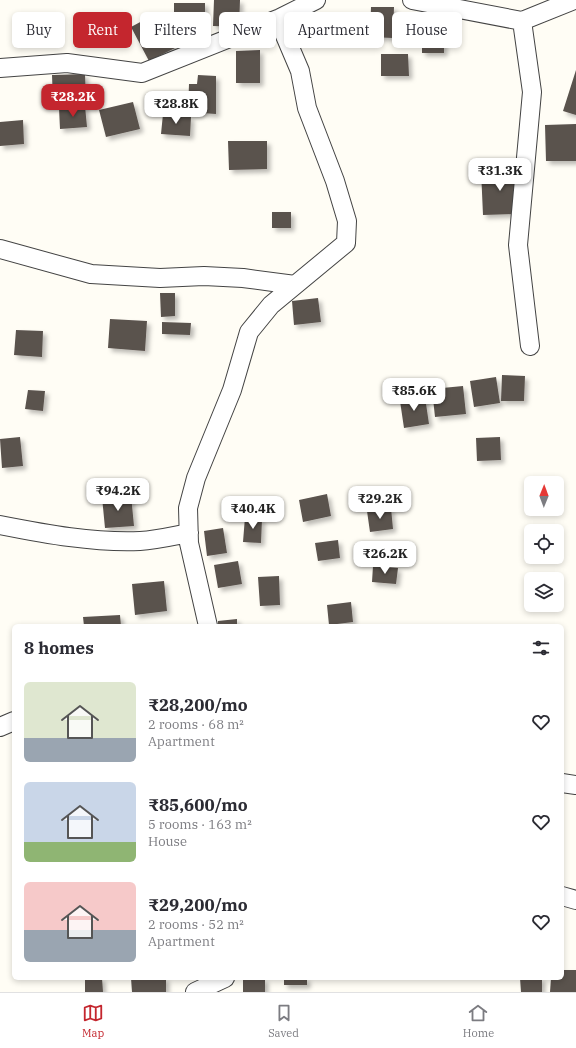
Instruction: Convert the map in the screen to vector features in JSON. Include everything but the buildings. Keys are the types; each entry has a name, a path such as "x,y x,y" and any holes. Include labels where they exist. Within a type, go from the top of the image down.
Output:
{"street":[{"path":"0,68 67,63 142,74 280,18 316,0"},
{"path":"412,0 522,21 574,0"},
{"path":"208,624 189,543 188,508 196,478 232,390 249,332 271,305 346,243 346,221 335,181 307,108 300,71 283,31 280,18"},
{"path":"522,21 532,92 518,245 530,346"},
{"path":"0,249 91,274 160,278 204,276 243,278 295,285"},
{"path":"0,525 32,531 108,541 142,541 189,533"},
{"path":"0,727 12,722"},
{"path":"564,783 576,785"},
{"path":"564,897 576,900"},
{"path":"195,992 222,980"}]}
